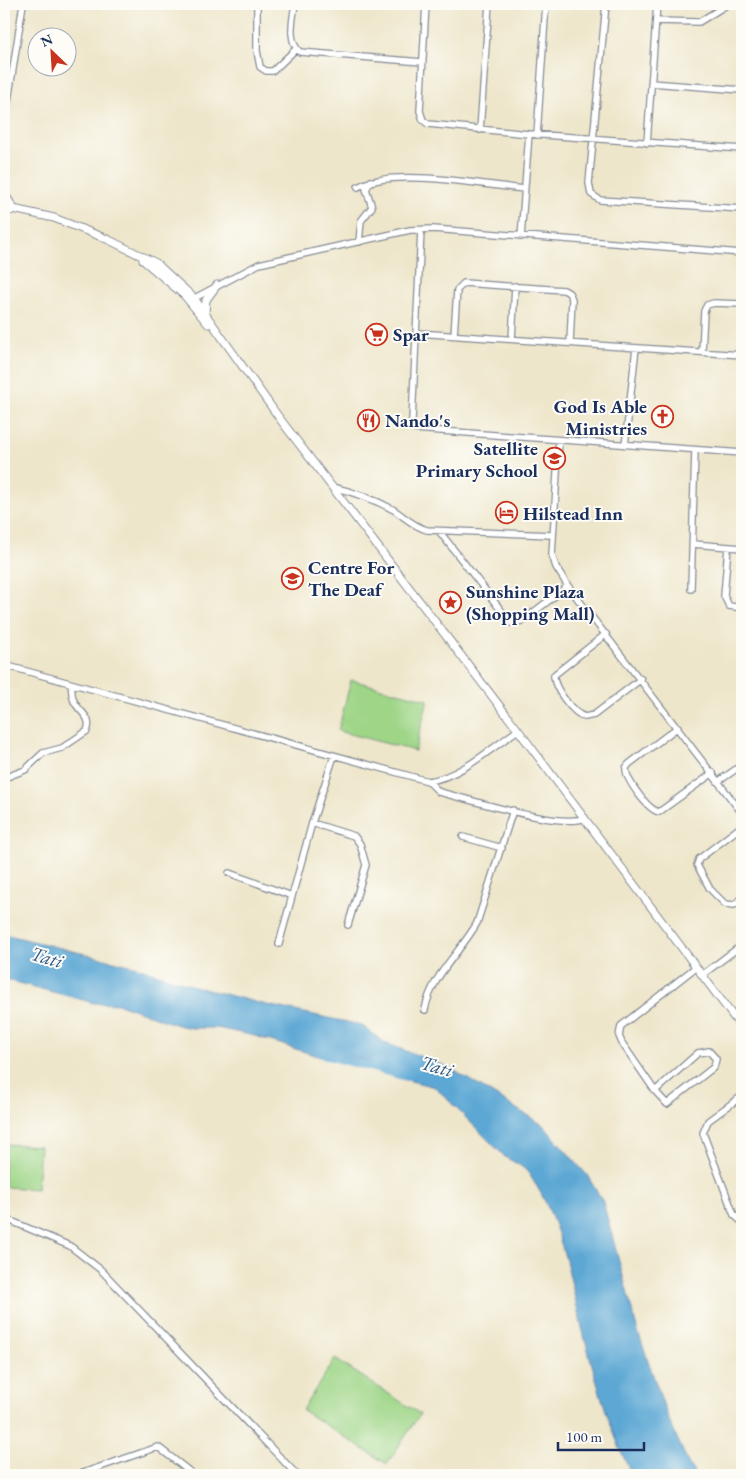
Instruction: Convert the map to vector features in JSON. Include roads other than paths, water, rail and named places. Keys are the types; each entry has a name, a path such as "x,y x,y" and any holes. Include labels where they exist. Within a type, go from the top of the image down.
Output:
{"street":[{"path":"4,127 23,4"},
{"path":"257,4 257,58 260,67 266,71 273,71 296,49"},
{"path":"295,4 292,37 296,49 304,54 422,62"},
{"path":"411,4 426,4 420,111 424,122 432,125 537,135 742,149"},
{"path":"480,130 489,4"},
{"path":"537,135 546,4"},
{"path":"606,4 589,183 590,191 594,198 742,209"},
{"path":"647,142 658,4"},
{"path":"656,21 699,22 728,4"},
{"path":"651,83 742,90"},
{"path":"521,237 528,134"},
{"path":"358,187 372,181 407,177 524,189"},
{"path":"359,242 361,221 372,207 366,189 372,181"},
{"path":"4,193 14,209"},
{"path":"4,207 71,223 138,254 205,312 238,361"},
{"path":"4,214 14,209"},
{"path":"421,230 413,428 742,453"},
{"path":"192,299 259,264 421,230 742,253"},
{"path":"454,335 457,290 460,285 464,283 515,286 564,290 569,293 572,298 570,343"},
{"path":"205,312 206,300 217,285"},
{"path":"512,339 515,286"},
{"path":"192,299 742,1028"},
{"path":"702,352 704,310 707,305 714,303 742,304"},
{"path":"418,332 742,355"},
{"path":"625,444 636,348"},
{"path":"560,440 552,535 553,560 568,586 678,727 742,813"},
{"path":"691,589 695,450"},
{"path":"332,487 362,494 393,510 415,526 439,530 552,535"},
{"path":"439,530 511,623 522,621 568,586"},
{"path":"693,544 742,548"},
{"path":"728,547 724,598 729,606 742,608"},
{"path":"606,634 554,676 556,685 577,713 585,717 594,715 641,679"},
{"path":"4,665 428,782 439,792 568,821 585,818"},
{"path":"4,778 25,770 43,753 62,748 87,731 89,724 84,712 76,707 71,698 72,684"},
{"path":"678,727 629,764 626,773 650,808 659,812 713,773"},
{"path":"428,782 456,772 518,730"},
{"path":"279,944 312,823 334,756"},
{"path":"719,782 742,765"},
{"path":"424,1010 433,984 468,939 477,923 513,810"},
{"path":"312,823 354,836 364,854 366,865 348,925"},
{"path":"742,826 699,860 697,864 710,889 724,904 734,905 742,898"},
{"path":"463,837 502,848"},
{"path":"229,873 292,896"},
{"path":"702,975 742,945"},
{"path":"655,1091 698,1053 709,1051 716,1060 714,1067 670,1103 664,1103 655,1091 622,1042 619,1036 621,1026 696,967"},
{"path":"742,1096 708,1121 703,1133 734,1215 742,1222"},
{"path":"4,1218 70,1246 101,1270 297,1475"},
{"path":"77,1475 158,1448 194,1475"}],"water":[{"path":"4,934 134,966 197,987 267,1005 361,1025 385,1043 450,1068 543,1125 587,1175 603,1202 638,1332 668,1418 689,1465 696,1475 632,1475 602,1398 582,1328 566,1259 551,1215 541,1194 527,1171 505,1157 435,1087 411,1081 364,1059 349,1056 327,1059 255,1036 217,1028 192,1028 177,1025 119,1004 94,1003 4,979"}],"waterway":[{"name":"Tati","path":"324,1054 407,1076"}],"place":[{"name":"Spar","path":"377,334"},
{"name":"God Is Able Ministries","path":"663,417"},
{"name":"Nando's","path":"369,420"},
{"name":"Satellite Primary School","path":"554,459"},
{"name":"Hilstead Inn","path":"507,513"},
{"name":"Centre For The Deaf","path":"292,578"},
{"name":"Sunshine Plaza (Shopping Mall)","path":"450,602"}]}
